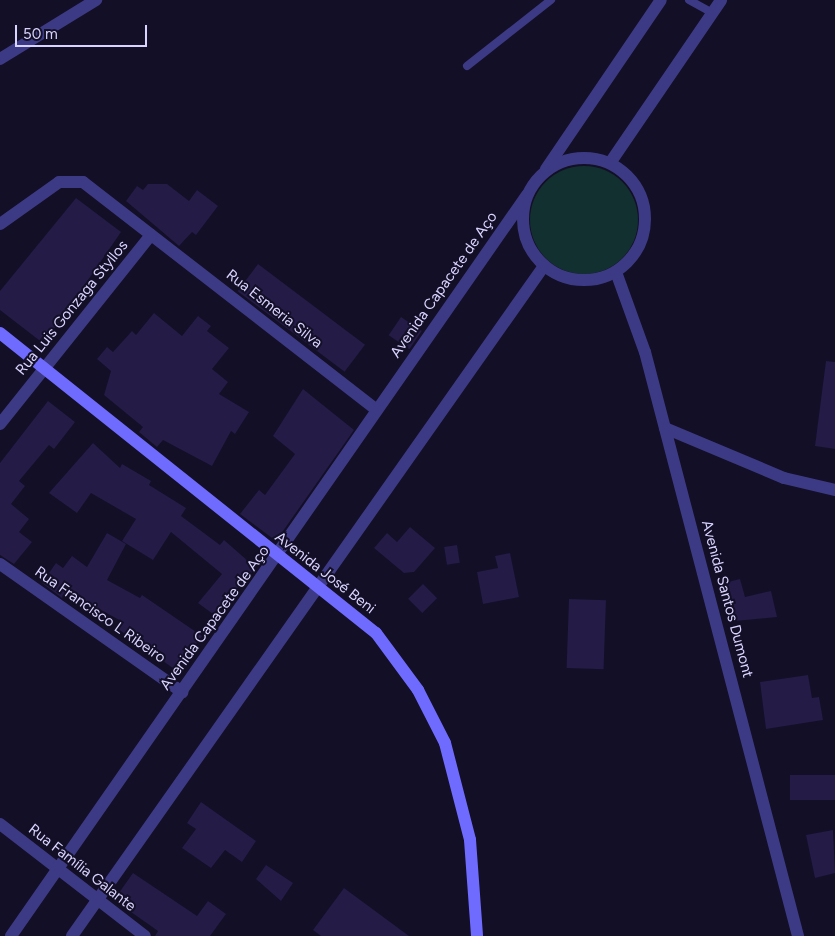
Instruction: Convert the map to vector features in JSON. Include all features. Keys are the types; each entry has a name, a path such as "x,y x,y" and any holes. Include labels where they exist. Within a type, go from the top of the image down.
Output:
{"main road":[{"name":"Avenida José Beni","path":"0,333 376,633 418,690 445,744 470,840 478,936"}],"street":[{"path":"0,59 96,0"},
{"path":"543,173 575,158 610,163 637,188 646,225 636,252 616,272 579,281 544,266 524,232 527,194 661,0"},
{"path":"610,163 721,0"},
{"name":"Rua Esmeria Silva","path":"0,224 59,182 71,180 83,182 376,409"},
{"name":"Avenida Capacete de Aço","path":"11,936 279,557 376,409 527,194"},
{"name":"Rua Luis Gonzaga Styllos","path":"0,424 151,236"},
{"path":"72,936 316,585 544,266"},
{"name":"Avenida Santos Dumont","path":"616,272 645,352 798,936"},
{"path":"665,428 784,478 835,490"},
{"name":"Rua Francisco L Ribeiro","path":"0,564 182,692"},
{"name":"Rua Família Galante","path":"0,824 96,901 145,936"}],"lane":[{"path":"467,66 551,0"},
{"path":"689,0 712,13"}],"green space":[{"path":"584,166 605,170 622,182 634,199 638,220 634,241 622,258 605,270 584,274 563,270 546,258 534,241 530,220 534,199 546,182 563,170"}],"building":[{"path":"148,184 167,184 189,201 197,190 218,206 196,235 192,232 179,246 126,201 137,186 143,190"},
{"path":"76,198 121,232 44,344 0,310 0,291"},
{"path":"258,264 365,345 345,372 238,291"},
{"path":"154,313 182,336 198,316 211,326 207,331 229,348 212,369 228,382 219,394 249,412 235,434 231,431 212,466 163,440 157,447 139,432 143,427 104,395 111,371 97,359 107,347 113,352 132,331 136,335"},
{"path":"401,317 422,331 409,349 389,335"},
{"path":"826,361 835,362 835,449 815,446"},
{"path":"303,389 354,430 276,541 240,514 259,490 265,495 295,454 273,436"},
{"path":"48,401 75,422 54,449 49,445 19,481 25,486 11,504 29,519 19,532 32,542 14,564 0,555 0,463"},
{"path":"93,443 120,468 122,464 151,481 149,485 186,508 181,516 220,545 224,540 256,568 213,614 198,603 222,574 171,532 153,560 122,541 136,519 91,493 77,513 49,493"},
{"path":"410,527 435,548 414,572 404,573 374,548 387,533 397,542"},
{"path":"107,533 126,544 107,580 140,598 142,595 202,636 177,671 118,629 123,622 66,591 62,598 42,583 56,563 63,568 72,556 87,567"},
{"path":"457,545 460,563 447,565 444,547"},
{"path":"510,553 519,597 483,604 477,572 498,568 495,556"},
{"path":"740,579 745,597 771,591 777,617 735,621 724,583"},
{"path":"423,584 437,598 422,613 408,599"},
{"path":"569,599 606,600 604,669 567,668"},
{"path":"808,675 812,698 819,697 823,720 766,729 760,682"},
{"path":"790,775 835,775 835,800 790,800"},
{"path":"201,802 256,841 242,862 225,850 211,868 182,848 196,829 187,823"},
{"path":"833,830 835,873 815,878 806,835"},
{"path":"266,865 293,883 281,901 256,879"},
{"path":"133,873 197,916 208,901 226,914 210,936 155,936 158,931 114,900"},
{"path":"344,888 409,936 321,936 313,930"}]}
